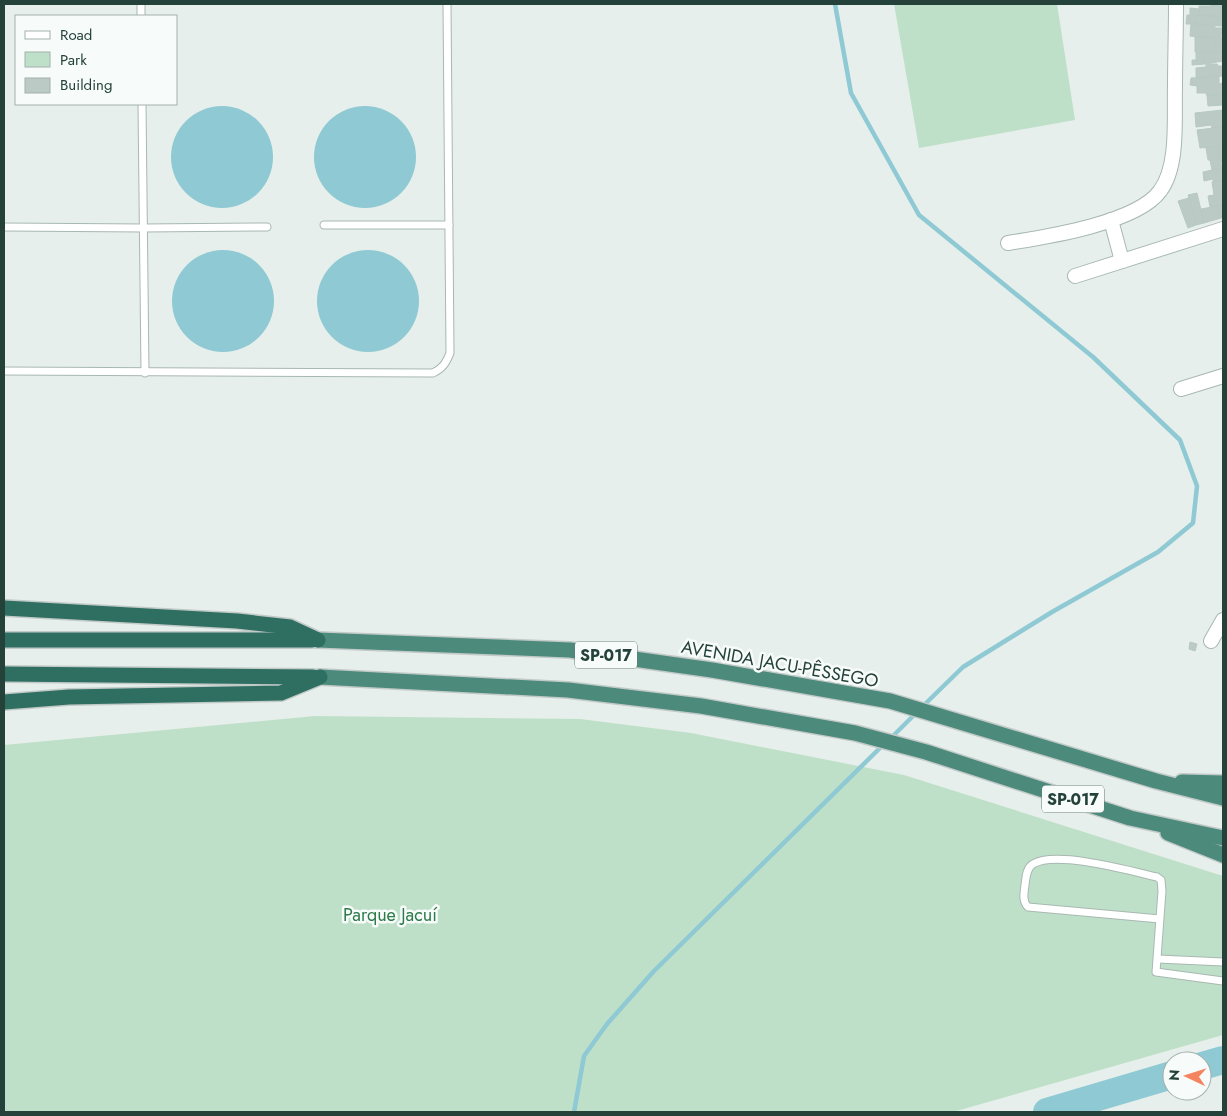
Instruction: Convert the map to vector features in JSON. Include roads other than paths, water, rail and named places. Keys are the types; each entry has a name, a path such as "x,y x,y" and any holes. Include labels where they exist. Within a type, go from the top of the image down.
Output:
{"highway":[{"path":"4,608 237,622 290,628 318,640"},
{"path":"4,640 318,640"},
{"name":"AVENIDA JACU-PÊSSEGO","path":"318,640 570,650 712,670 890,701 1156,781 1223,798"},
{"path":"4,674 320,677"},
{"path":"4,702 68,697 281,693 320,677"},
{"name":"SP-017","path":"320,677 568,690 701,706 855,734 926,752 1130,818 1223,838"},
{"path":"1156,781 1223,783"},
{"path":"1130,818 1223,855"}],"street":[{"path":"1008,243 1045,237 1111,220 1147,204 1160,192 1168,178 1174,147 1176,4"},
{"path":"1111,220 1122,261"},
{"path":"1075,276 1223,229"},
{"path":"1181,389 1223,376"},
{"path":"1211,641 1223,620"}],"lane":[{"path":"4,371 433,373 441,369 450,353 447,4"},
{"path":"142,105 145,373"},
{"path":"324,225 449,225"},
{"path":"4,227 267,227"},
{"path":"1160,918 1028,906 1025,903 1024,896 1028,869 1032,864 1063,860 1095,863 1157,877 1161,880 1162,884 1158,959 1156,972 1223,980"},
{"path":"1158,959 1223,962"}],"water":[{"path":"222,106 242,109 251,114 265,128 270,137 273,157 270,177 265,186 251,200 242,205 222,208 202,205 193,200 179,186 174,177 171,157 174,137 179,128 193,114 202,109"},
{"path":"365,106 385,109 394,114 408,128 413,137 416,157 413,177 408,186 394,200 385,205 365,208 345,205 336,200 322,186 317,177 314,157 317,137 322,128 336,114 345,109"},
{"path":"223,250 243,253 252,258 266,272 271,281 274,301 271,321 266,330 252,344 243,349 223,352 203,349 194,344 180,330 175,321 172,301 175,281 180,272 194,258 203,253"},
{"path":"368,250 388,253 397,258 411,272 416,281 419,301 416,321 411,330 397,344 388,349 368,352 348,349 339,344 325,330 320,321 317,301 320,281 325,272 339,258 348,253"}],"waterway":[{"path":"835,4 851,93 919,215 1093,357 1180,440 1197,486 1193,523 1158,552 1052,612 963,667 922,707"},
{"path":"890,739 916,713"},
{"path":"574,1112 584,1056 607,1024 654,971 884,744"},
{"path":"1212,1063 1223,1060"},
{"path":"1047,1112 1162,1078"}],"park label":[{"name":"Parque Jacuí","path":"390,915"}]}
